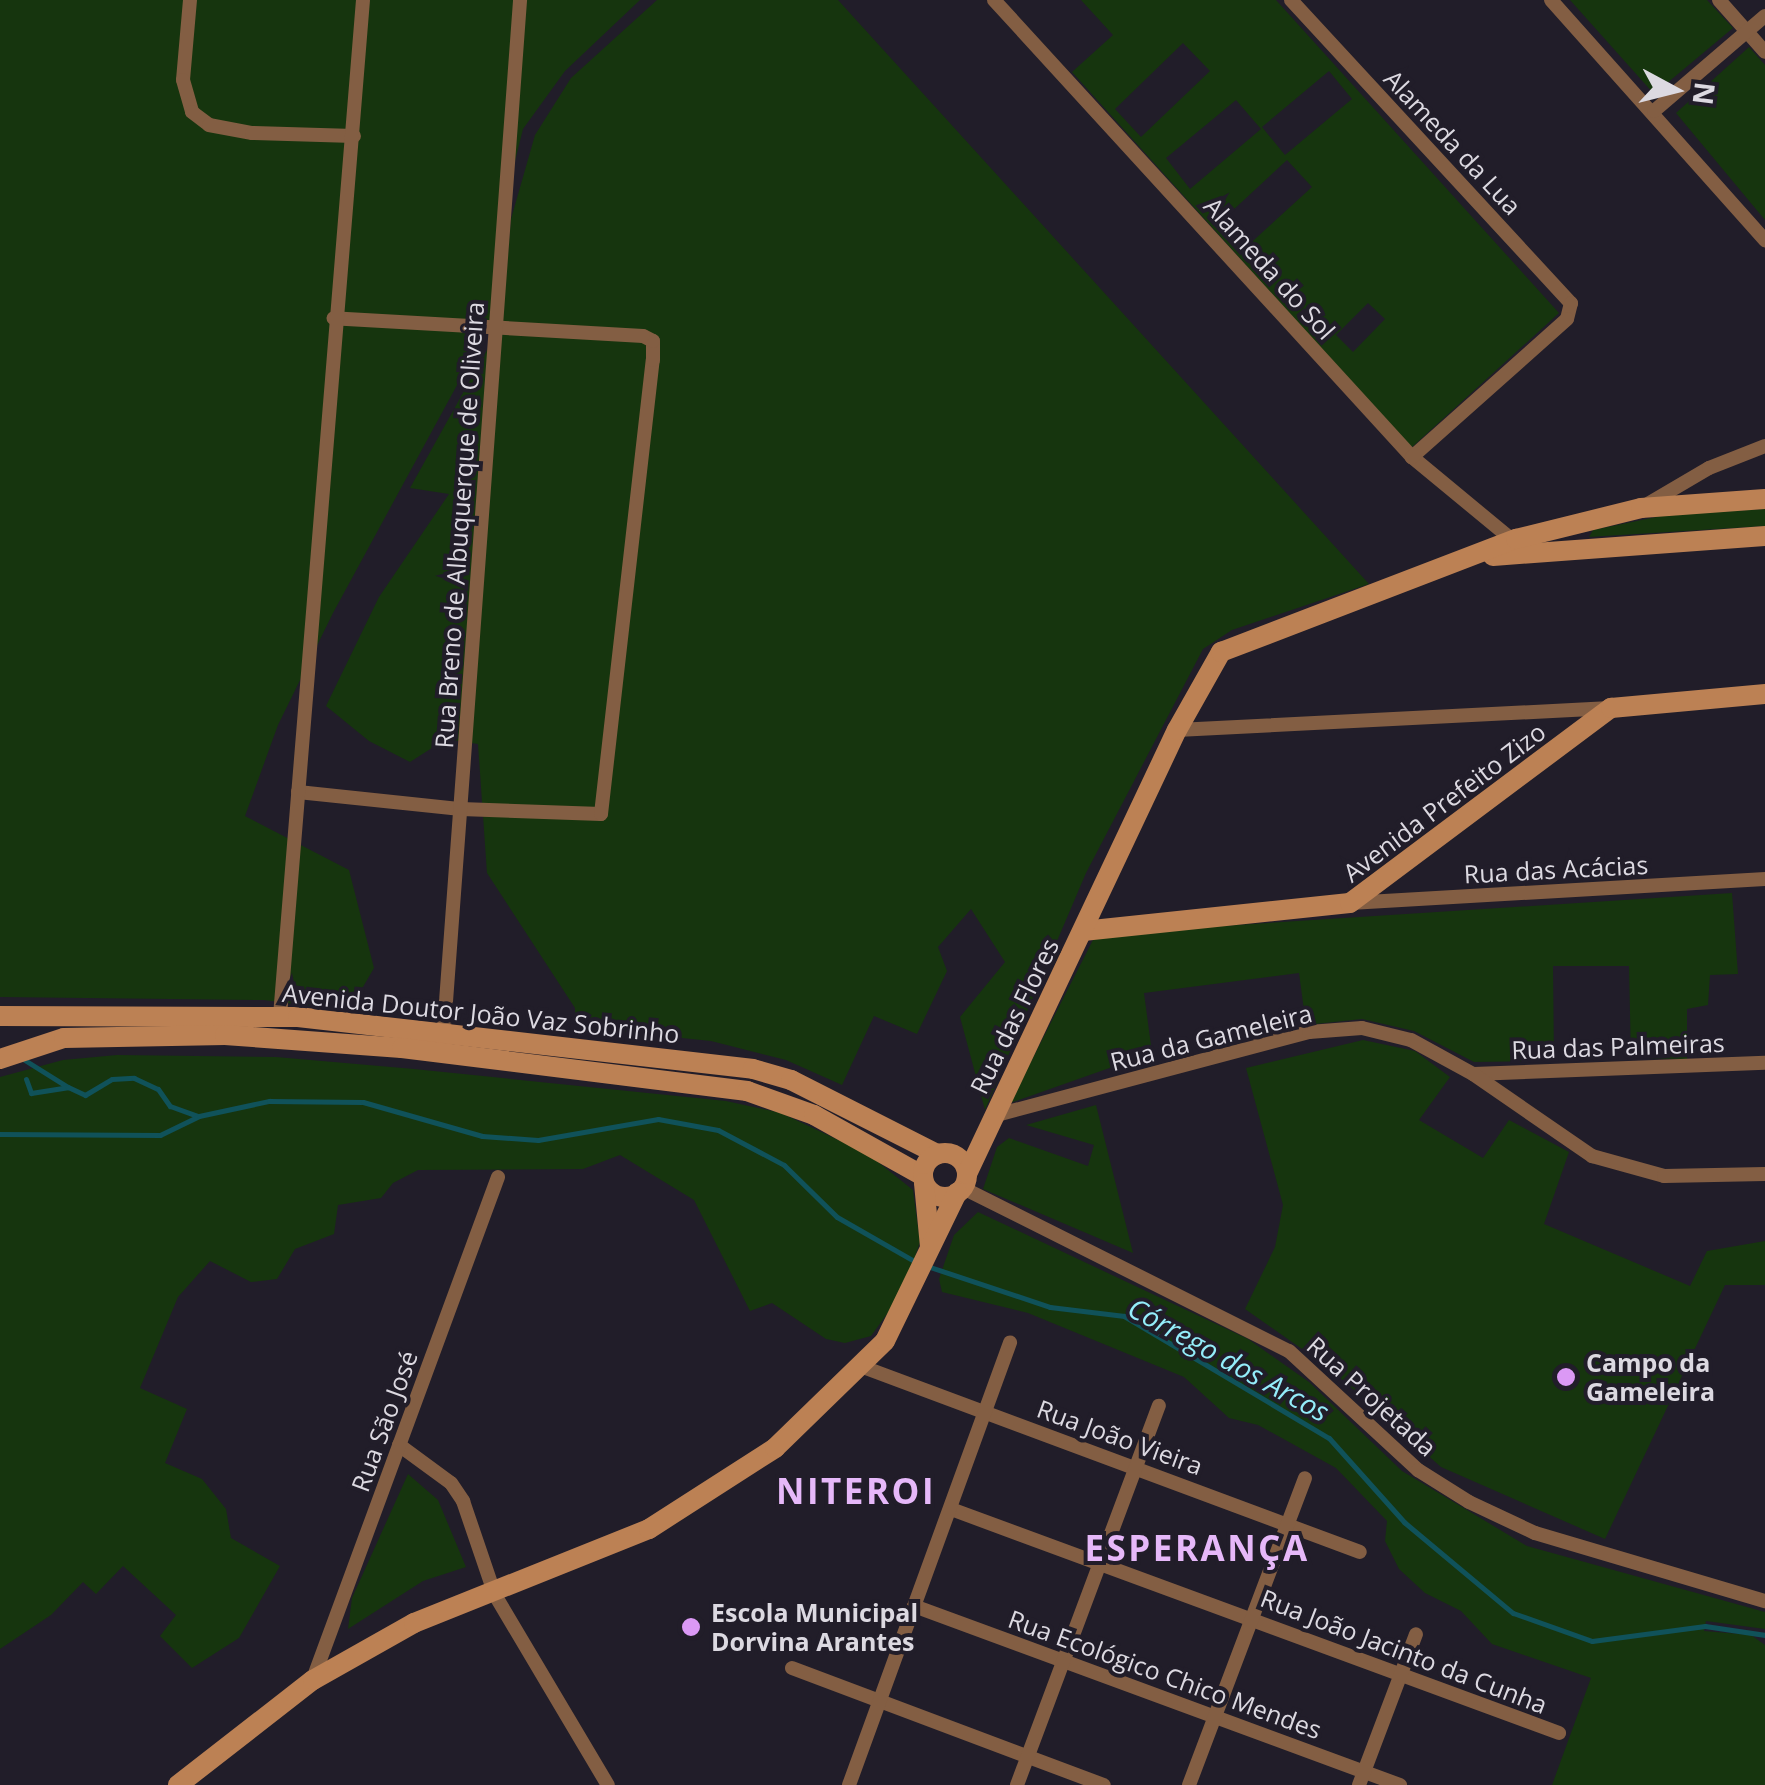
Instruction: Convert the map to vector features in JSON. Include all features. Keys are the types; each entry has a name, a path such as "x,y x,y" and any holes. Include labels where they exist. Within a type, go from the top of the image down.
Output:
{"main road":[{"path":"1518,547 1640,508 1765,499"},
{"path":"1518,547 1765,536"},
{"name":"Rua das Flores","path":"991,1119 1176,730 1221,652 1480,557 1518,547"},
{"path":"1611,708 1765,694"},
{"name":"Avenida Prefeito Zizo","path":"1083,931 1350,904 1611,708"},
{"name":"Avenida Doutor João Vaz Sobrinho","path":"0,1016 280,1016 443,1042 747,1091 814,1115 924,1179 938,1196 963,1185 958,1156 940,1153 791,1080 753,1068 443,1042 225,1035 64,1038 0,1059"},
{"path":"929,1253 924,1179 940,1153 991,1119"},
{"path":"178,1785 313,1680 414,1623 495,1595 687,1510 775,1448 864,1367 909,1298 991,1119"}],"street":[{"path":"190,0 183,80 192,112 209,125 252,133 354,136"},
{"path":"280,1016 362,0"},
{"name":"Rua Breno de Albuquerque de Oliveira","path":"443,1042 520,0"},
{"name":"Alameda do Sol","path":"994,0 1412,457 1518,547"},
{"name":"Alameda da Lua","path":"1291,0 1566,296 1567,319 1412,457"},
{"path":"1551,0 1765,240"},
{"path":"1719,0 1765,52"},
{"path":"1654,112 1765,16"},
{"path":"298,792 461,809 601,814 653,360 653,341 643,336 334,318"},
{"path":"1640,508 1709,468 1765,446"},
{"path":"1176,730 1611,708"},
{"name":"Rua das Acácias","path":"1350,904 1765,879"},
{"name":"Rua da Gameleira","path":"991,1119 1309,1032 1362,1028 1394,1036 1473,1074 1592,1156 1664,1176 1765,1174"},
{"name":"Rua das Palmeiras","path":"1473,1074 1765,1063"},
{"name":"Rua São José","path":"313,1680 498,1177"},
{"name":"Rua Projetada","path":"963,1185 1290,1351 1418,1470 1468,1502 1567,1544 1765,1601"},
{"path":"849,1785 1010,1342"},
{"name":"Rua João Vieira","path":"864,1367 1360,1552"},
{"path":"1018,1785 1159,1406"},
{"path":"399,1445 451,1484 463,1501 495,1595 608,1785"},
{"path":"1190,1785 1304,1478"},
{"name":"Rua João Jacinto da Cunha","path":"951,1509 1559,1734"},
{"name":"Rua Ecológico Chico Mendes","path":"914,1606 1215,1717 1361,1778 1400,1785"},
{"path":"1361,1778 1416,1634"},
{"path":"792,1668 1104,1785"}],"green space":[{"path":"0,0 640,0 565,71 523,129 501,217 493,319 333,613 278,725 245,816 349,870 374,968 349,1011 264,1000 0,997"},
{"path":"657,0 838,0 1369,584 1232,630 1203,649 1086,873 985,1110 960,1017 1005,962 971,909 938,947 947,971 917,1034 874,1016 842,1085 786,1060 711,1041 575,1027 575,1008 487,873 478,744 446,739 410,762 369,741 326,706 379,597 449,494 410,488 502,323 511,219 535,135 571,78"},
{"path":"1081,0 1276,0 1559,313 1411,448 1072,72 1113,35","holes":["1183,43 1210,71 1141,137 1115,109","1329,71 1352,99 1285,155 1262,127","1236,100 1261,129 1190,189 1166,158","1287,160 1312,187 1243,250 1218,224","1368,303 1385,319 1353,352 1336,335"]},
{"path":"1570,0 1707,0 1733,28 1654,94"},
{"path":"1749,47 1765,65 1765,220 1676,113"},
{"path":"1765,509 1765,526 1589,537 1593,530 1666,515"},
{"path":"1732,893 1738,974 1710,975 1708,1005 1687,1009 1687,1059 1631,1058 1629,966 1553,966 1554,1061 1474,1062 1414,1031 1362,1019 1306,1025 1299,973 1144,993 1152,1053 1010,1103 1096,934"},
{"path":"1363,1040 1415,1051 1450,1077 1419,1120 1483,1158 1509,1120 1569,1152 1544,1224 1690,1286 1707,1251 1765,1241 1765,1285 1725,1285 1605,1539 1441,1467 1329,1368 1245,1309 1275,1247 1283,1205 1246,1068"},
{"path":"117,1055 276,1057 414,1069 726,1101 781,1113 868,1154 913,1190 920,1242 903,1292 871,1336 845,1343 826,1339 772,1303 750,1311 694,1200 620,1155 583,1169 418,1170 393,1183 381,1198 338,1205 334,1234 295,1249 277,1279 251,1282 210,1261 178,1297 140,1388 187,1409 165,1463 202,1479 226,1509 231,1538 280,1566 239,1638 192,1668 160,1636 176,1615 123,1566 96,1594 83,1582 51,1615 0,1649 0,1077 63,1060"},
{"path":"1096,1105 1133,1253 983,1189 997,1147 1009,1138 1088,1166 1094,1145 1026,1125"},
{"path":"978,1212 1248,1339 1309,1382 1402,1471 1527,1546 1765,1612 1765,1629 1706,1621 1704,1631 1751,1635 1765,1645 1765,1785 1552,1785 1591,1678 1492,1644 1461,1611 1425,1593 1399,1569 1385,1541 1387,1521 1336,1468 1258,1425 1229,1418 1184,1377 1028,1313 942,1292 939,1279 954,1235"},
{"path":"408,1474 438,1500 466,1567 423,1581 348,1629 352,1598"}],"waterway":[{"path":"23,1059 68,1087"},
{"path":"26,1079 31,1093 68,1087 85,1095 112,1079 134,1078 158,1089 170,1106 197,1116"},
{"name":"Córrego dos Arcos","path":"0,1134 160,1135 199,1116 269,1101 363,1102 482,1136 538,1140 658,1119 718,1130 784,1165 837,1217 916,1262"},
{"name":"Córrego dos Arcos","path":"927,1266 1050,1307 1124,1316 1329,1438 1404,1522 1513,1613 1592,1641 1705,1626 1765,1635"}],"place":[{"name":"Campo da Gameleira","path":"1566,1377"},
{"name":"Escola Municipal Dorvina Arantes","path":"691,1627"}],"district":[{"name":"NITEROI","path":"856,1491"},
{"name":"ESPERANÇA","path":"1197,1548"}]}
